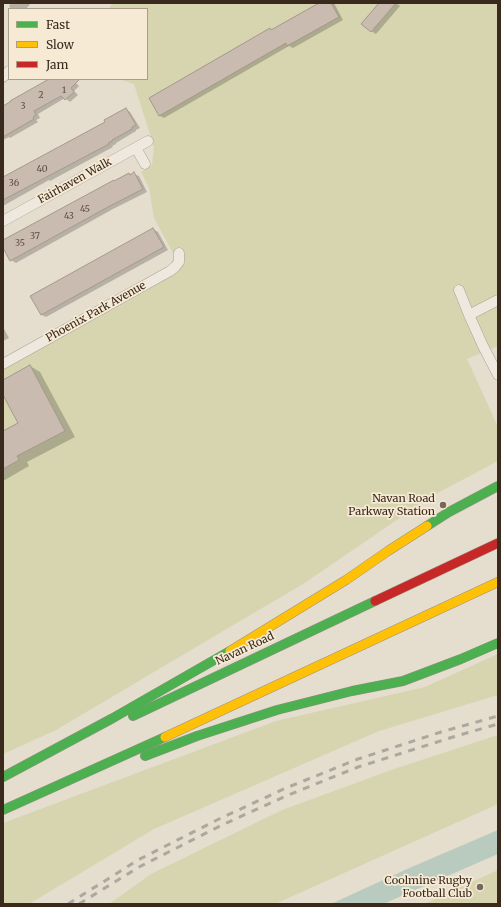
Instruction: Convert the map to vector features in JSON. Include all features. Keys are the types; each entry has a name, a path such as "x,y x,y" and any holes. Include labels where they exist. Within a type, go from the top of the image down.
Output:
{"main road":[{"path":"3,777 113,718 228,652 346,580 449,512 498,486"},
{"name":"Navan Road","path":"3,777 498,543"},
{"path":"3,811 204,720 498,582"},
{"path":"3,811 197,736 277,710 352,691 403,681 498,643"}],"street":[{"name":"Fairhaven Walk","path":"3,221 148,141"},
{"path":"136,148 145,164"},
{"name":"Phoenix Park Avenue","path":"3,364 170,271 179,262 179,253"},
{"path":"459,290 483,346 498,375"},
{"path":"469,315 498,300"}],"green space":[{"path":"112,3 498,3 498,346 467,359 498,427 498,461 432,496 303,584 56,730 3,754 3,369 183,264 184,252 173,253 154,218 149,188 141,172 152,165 154,147 134,84 122,80 148,80 148,8 110,8"},
{"path":"498,654 498,695 379,731 154,829 29,904 3,904 3,823 276,721 425,687"},
{"path":"498,735 498,804 275,904 109,904 151,874 282,810 394,769"},
{"name":"Coolmine Rugby Football Club","path":"498,870 498,904 424,904"}],"shaded area":[{"path":"498,830 498,854 383,904 331,904 407,869"}],"building":[{"path":"319,3 331,3 339,17 287,46 286,43 159,116 149,98 270,28 271,30"},
{"path":"379,3 396,3 371,32 361,24"},
{"path":"47,80 79,80 71,88 74,92 65,100 61,96 34,111 36,115 33,117 34,119 3,137 3,106"},
{"path":"126,108 136,125 132,127 132,129 112,140 108,143 109,144 3,200 3,177 105,122 104,120"},
{"path":"134,172 143,189 10,261 3,248 3,240 114,180 129,173 130,175"},
{"path":"153,228 164,247 41,315 30,296"},
{"path":"30,365 65,431 17,456 19,460 3,469 3,431 18,423 3,395 3,380"}],"railway":[{"path":"68,904 138,860 219,819 286,788 358,759 441,732 498,716"},
{"path":"79,904 139,867 222,825 286,796 358,767 498,724"}],"traffic: fast":[{"path":"427,526 449,512 498,486"},
{"path":"133,716 375,601"},
{"path":"145,756 197,736 277,710 352,691 403,681 498,643"},
{"path":"3,777 113,718 230,651"},
{"path":"3,810 165,737"}],"traffic: slow":[{"path":"230,651 346,580 427,526"},
{"path":"165,737 498,582"}],"traffic: jam":[{"path":"375,601 498,543"}],"place":[{"name":"Navan Road Parkway Station","path":"443,505"},
{"name":"Coolmine Rugby Football Club","path":"480,887"}]}
